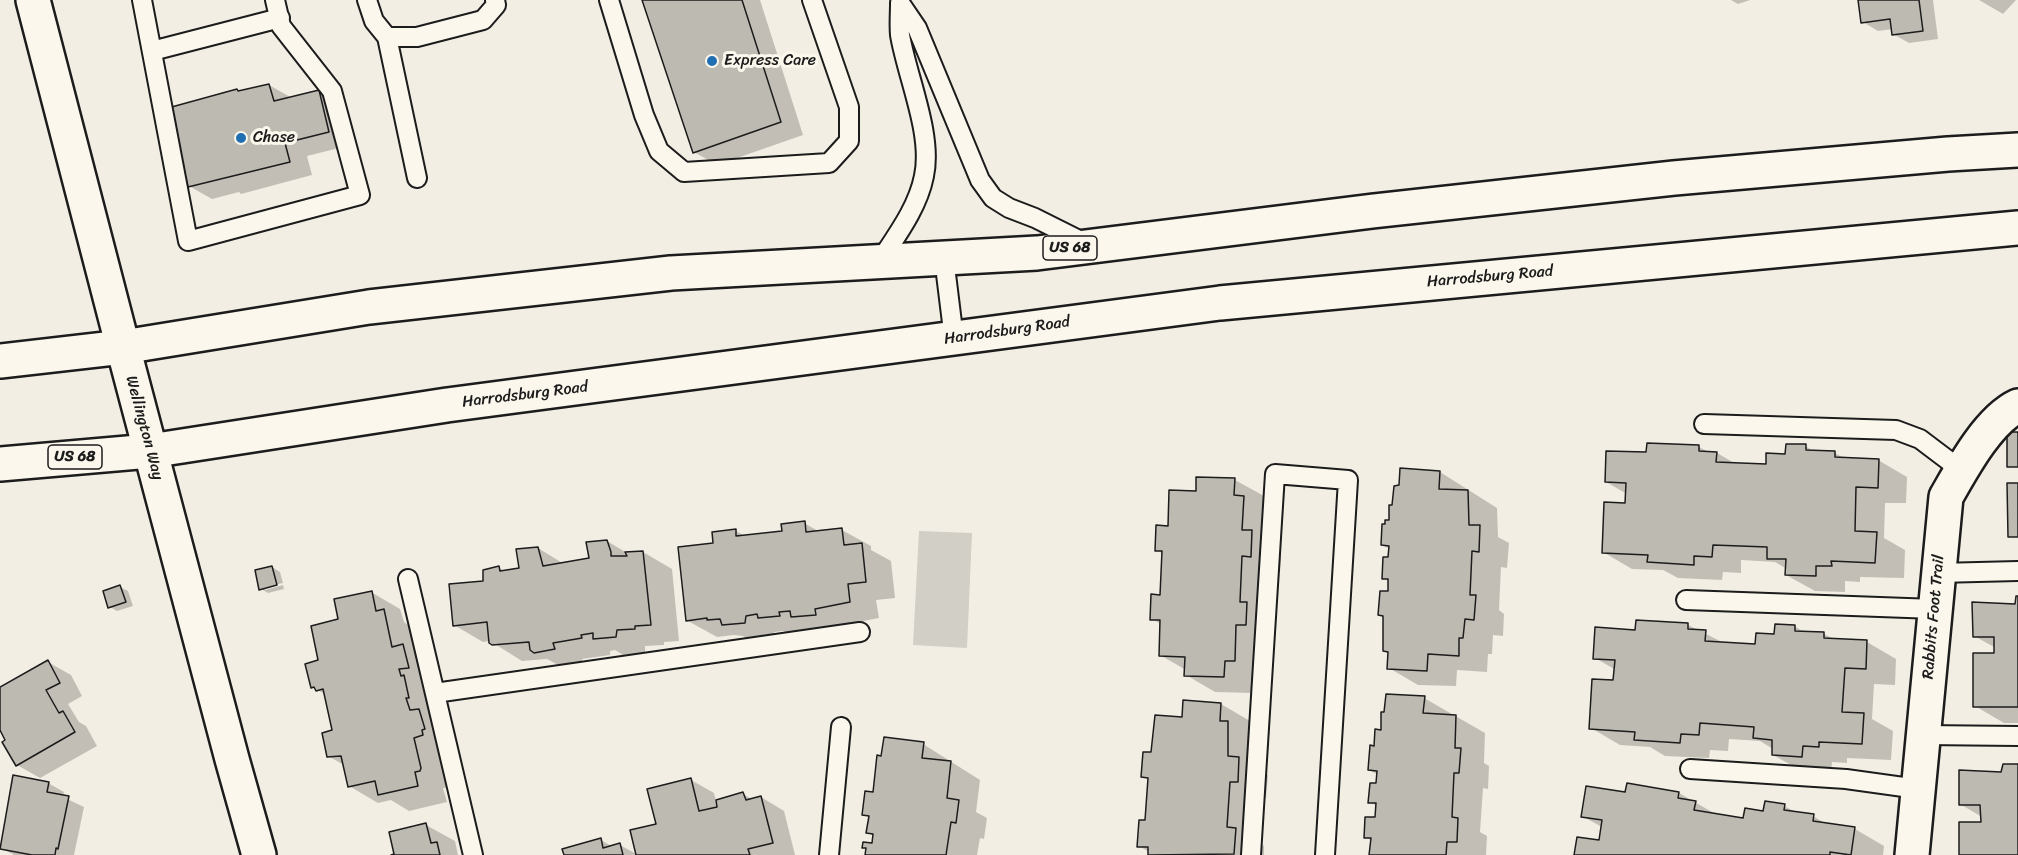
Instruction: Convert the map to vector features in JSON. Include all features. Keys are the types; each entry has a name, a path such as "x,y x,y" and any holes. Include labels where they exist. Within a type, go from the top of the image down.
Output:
{"main road":[{"name":"Wellington Way","path":"33,0 150,451 259,855"},
{"name":"US 68","path":"0,361 123,347 393,304 671,273 1037,253 1361,213 1674,178 2018,150"},
{"name":"Harrodsburg Road","path":"0,464 150,451 459,403 1220,303 2018,228"},
{"name":"Rabbits Foot Trail","path":"1912,855 1946,497 1969,456 2007,411 2018,406"}],"lane":[{"path":"142,0 188,241 360,195 332,91 280,22 275,0"},
{"path":"368,0 374,21 387,37 417,178"},
{"path":"387,37 417,37 483,20 496,5 495,0"},
{"path":"609,0 644,115 659,151 684,172 829,163 849,141 849,107 812,0"},
{"path":"899,2 918,28 980,180 993,198 1009,208 1035,218 1091,246"},
{"path":"880,261 903,226 924,175 926,145 900,34 899,2"},
{"path":"152,51 280,22"},
{"path":"944,258 954,339"},
{"path":"1704,424 1896,430 1920,440 1961,470"},
{"path":"1251,855 1275,474 1348,480 1325,855"},
{"path":"1938,573 2018,571"},
{"path":"408,579 473,855"},
{"path":"1686,600 1935,609"},
{"path":"435,693 860,632"},
{"path":"829,855 841,727"},
{"path":"1923,735 2018,736"},
{"path":"1690,769 1846,779 1918,789"}],"shaded area":[{"path":"919,531 972,533 967,648 913,645"}],"building":[{"name":"Express Care","path":"642,0 742,0 781,122 693,153"},
{"path":"1858,0 1919,0 1923,31 1892,35 1890,19 1861,23"},
{"name":"Chase","path":"269,84 274,101 319,90 329,132 285,143 290,162 188,187 168,108 237,89 238,91"},
{"path":"2007,432 2018,432 2018,467 2007,467"},
{"path":"1647,443 1699,445 1699,451 1717,452 1716,462 1766,464 1766,453 1785,454 1786,444 1806,444 1806,450 1835,451 1835,457 1879,459 1878,488 1856,487 1855,531 1877,532 1875,563 1831,561 1832,566 1816,566 1816,576 1785,575 1786,559 1767,559 1767,547 1713,545 1712,557 1694,556 1694,565 1647,562 1648,555 1602,553 1604,502 1625,503 1626,483 1605,482 1606,451 1646,452"},
{"path":"1400,468 1440,471 1439,489 1468,490 1469,525 1480,525 1479,552 1472,551 1470,595 1476,595 1474,620 1465,619 1463,638 1459,638 1459,656 1428,654 1427,671 1387,669 1388,652 1383,651 1383,616 1378,615 1380,591 1388,591 1388,579 1382,579 1383,557 1388,557 1389,546 1381,545 1382,524 1385,524 1385,520 1389,520 1389,505 1392,505 1394,486 1399,485"},
{"path":"1196,477 1235,478 1234,495 1244,496 1242,530 1252,530 1251,557 1242,556 1240,602 1247,602 1246,625 1236,625 1235,661 1225,661 1224,677 1184,676 1185,657 1159,656 1160,620 1150,620 1151,594 1160,595 1162,551 1155,551 1156,525 1168,526 1169,490 1196,491"},
{"path":"2007,483 2018,483 2018,537 2008,537"},
{"path":"805,521 806,532 842,528 844,545 862,543 866,582 848,584 850,602 815,609 816,615 791,617 790,611 779,612 780,616 758,618 757,614 746,616 745,623 722,625 720,619 686,621 678,547 713,543 712,532 736,529 736,536 782,531 781,524"},
{"path":"607,540 611,556 627,556 625,552 643,551 651,625 617,630 616,637 593,639 593,633 581,635 582,638 553,643 555,649 534,653 530,650 529,642 492,645 489,643 487,622 453,626 449,584 483,581 483,570 499,566 500,571 519,568 516,549 538,547 543,566 589,558 586,542"},
{"path":"272,566 277,585 259,590 255,570"},
{"path":"120,585 126,602 108,608 103,591"},
{"path":"372,591 376,611 384,609 392,647 403,644 409,668 399,669 401,676 404,675 409,698 406,698 410,710 419,709 425,729 422,730 423,735 414,738 421,768 420,771 415,772 418,786 378,795 375,781 348,787 341,756 327,757 322,733 332,730 323,689 316,691 314,687 311,688 305,664 318,660 311,626 338,619 334,599"},
{"path":"2016,596 2018,596 2018,707 1973,707 1973,653 1994,653 1994,637 1973,637 1972,602 2015,604"},
{"path":"1636,620 1688,623 1688,629 1706,630 1705,641 1755,644 1756,633 1774,634 1775,624 1795,625 1795,631 1824,632 1824,638 1867,640 1866,669 1845,668 1842,712 1864,713 1862,744 1819,742 1819,747 1803,746 1802,757 1772,755 1772,740 1753,738 1754,727 1700,723 1699,735 1681,734 1680,743 1634,740 1635,732 1589,729 1592,679 1613,680 1615,660 1593,659 1595,627 1635,630"},
{"path":"48,660 60,683 46,690 59,713 63,711 75,732 16,766 2,742 5,740 0,730 0,687"},
{"path":"1386,694 1425,696 1423,713 1456,715 1455,748 1461,748 1459,773 1454,773 1452,817 1458,818 1457,842 1447,842 1446,855 1369,855 1371,838 1364,838 1365,817 1375,817 1376,803 1368,803 1370,783 1376,783 1377,771 1368,770 1370,745 1374,746 1375,729 1381,730 1381,712 1384,712"},
{"path":"1183,700 1221,703 1220,721 1228,721 1228,756 1239,757 1238,782 1230,782 1227,827 1236,828 1234,854 1148,855 1148,847 1137,847 1139,820 1145,820 1148,778 1141,777 1143,752 1151,752 1155,715 1182,717"},
{"path":"884,737 924,742 922,758 951,761 947,798 959,800 956,823 951,822 946,855 865,855 866,848 862,848 863,842 872,843 873,834 866,833 869,816 862,815 865,791 873,792 877,755 881,756"},
{"path":"2003,764 2018,764 2018,855 1959,855 1959,822 1981,822 1980,805 1959,805 1959,770 2001,772"},
{"path":"13,775 49,782 47,792 69,796 55,855 32,855 0,849"},
{"path":"691,778 699,811 717,807 716,800 743,792 746,800 761,796 773,843 748,849 750,855 636,855 630,830 656,824 647,789"},
{"path":"1627,783 1679,792 1678,798 1696,801 1694,810 1743,818 1745,808 1763,811 1765,801 1785,804 1784,810 1814,814 1813,821 1855,827 1851,855 1830,852 1830,855 1574,855 1577,837 1599,840 1602,820 1581,817 1586,786 1625,792"},
{"path":"426,823 431,843 437,842 440,855 391,855 394,854 389,832"},
{"path":"601,838 603,848 620,843 623,855 564,855 562,849"}],"place":[{"name":"Express Care","path":"712,61"},
{"name":"Chase","path":"241,138"}]}
